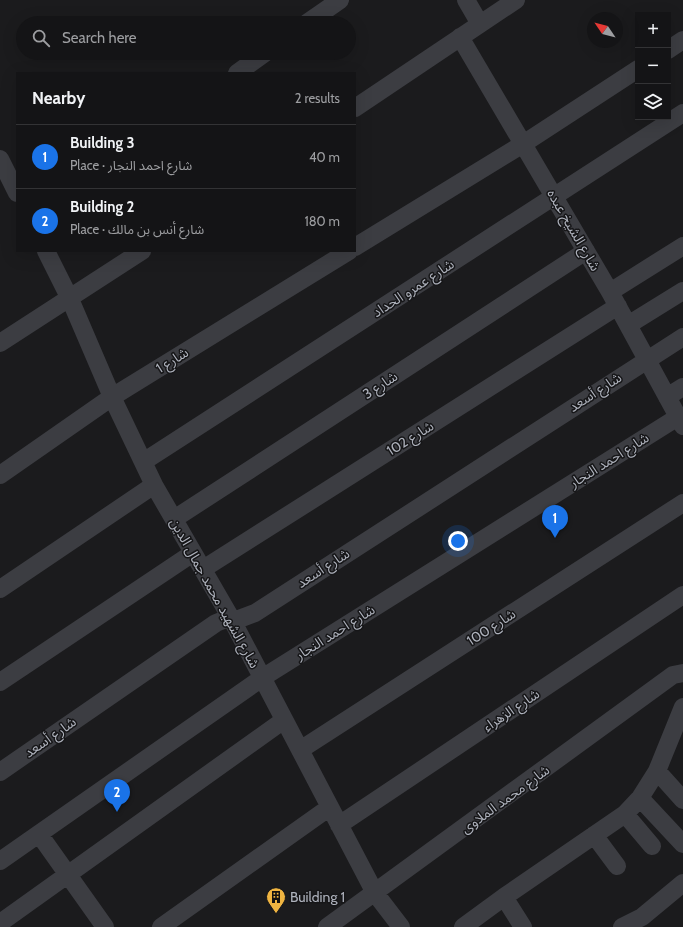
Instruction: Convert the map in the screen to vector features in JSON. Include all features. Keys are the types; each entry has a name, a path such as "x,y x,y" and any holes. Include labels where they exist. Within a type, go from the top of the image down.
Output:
{"street":[{"path":"317,16 340,0"},
{"path":"466,0 480,24"},
{"path":"356,107 516,0"},
{"name":"شارع الشيخ عبده","path":"460,37 614,299 681,422"},
{"path":"671,48 683,40"},
{"path":"238,72 255,60"},
{"path":"356,246 523,144 635,71"},
{"name":"شارع عمرو الحداد","path":"143,462 683,113"},
{"path":"0,159 16,191"},
{"name":"شارع 102","path":"203,569 614,299 683,246"},
{"name":"شارع 3","path":"174,519 586,251"},
{"name":"شارع الشهيد محمد جمال الدين","path":"46,252 70,299 112,397 154,484 232,620 375,893 401,927"},
{"path":"0,344 140,252"},
{"name":"شارع 1","path":"0,475 112,397 347,252"},
{"path":"628,324 683,291"},
{"name":"شارع أسعد","path":"0,772 216,623 226,619 239,619 255,613 683,336"},
{"path":"667,397 683,387"},
{"name":"شارع احمد النجار","path":"0,861 262,678 681,422"},
{"path":"0,589 154,484"},
{"name":"شارع 100","path":"300,750 683,503"},
{"path":"0,682 193,553"},
{"name":"شارع الزهراء","path":"339,824 683,594"},
{"name":"شارع محمد الملاوى","path":"327,927 673,675 683,673"},
{"path":"463,927 625,814 640,798 657,771 682,711"},
{"path":"0,923 284,720"},
{"path":"657,771 683,800"},
{"path":"640,798 683,844"},
{"path":"161,927 330,807"},
{"path":"625,814 652,846"},
{"path":"39,834 105,927"},
{"path":"594,836 617,866"},
{"path":"622,927 646,922 682,887"},
{"path":"504,897 523,927"}],"place":[{"name":"Building 3","path":"555,538"},
{"name":"Building 2","path":"117,812"},
{"name":"Building 1","path":"276,914"}]}
